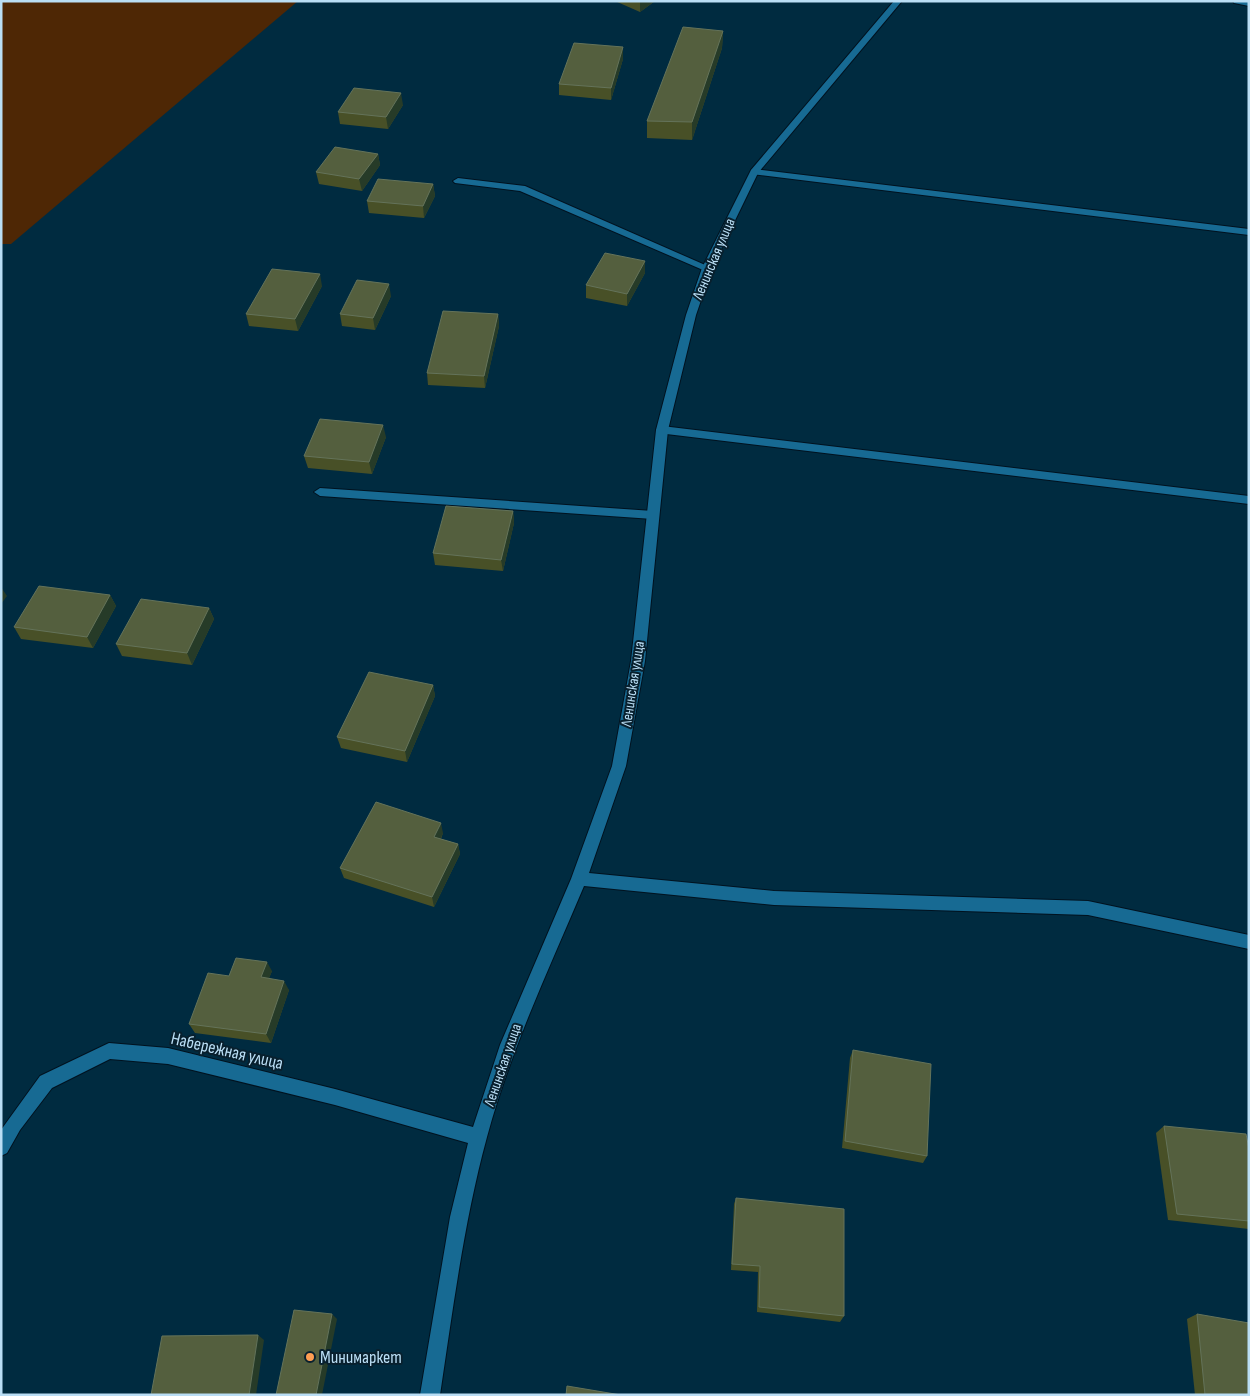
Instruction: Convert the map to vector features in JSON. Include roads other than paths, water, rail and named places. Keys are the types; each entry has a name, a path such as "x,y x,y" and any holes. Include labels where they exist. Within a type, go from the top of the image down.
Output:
{"street":[{"path":"1237,1 1249,4"},
{"name":"Ленинская улица","path":"430,1395 459,1217 478,1136 508,1044 579,879 619,766 638,661 662,430 691,314 707,268 754,172 894,6"},
{"path":"754,172 1249,232"},
{"path":"458,182 522,188 707,268"},
{"path":"662,430 1249,500"},
{"path":"579,879 774,898 1088,908 1249,942"},
{"name":"Набережная улица","path":"1,1147 14,1124 46,1082 109,1051 177,1059 335,1096 478,1136"}],"lane":[{"path":"320,492 653,515"}],"place":[{"name":"Минимаркет","path":"310,1357"}]}
